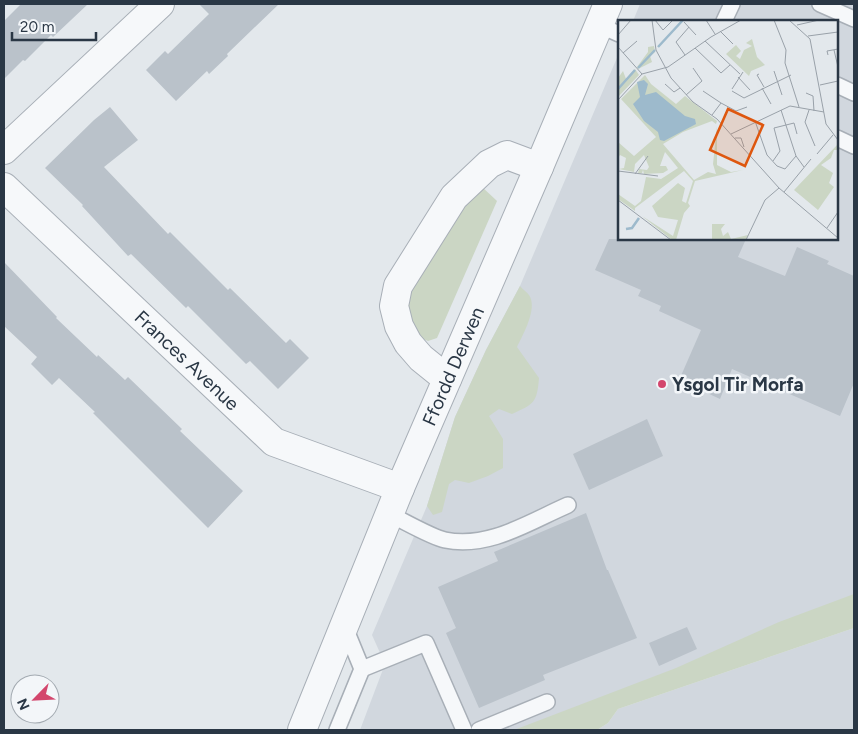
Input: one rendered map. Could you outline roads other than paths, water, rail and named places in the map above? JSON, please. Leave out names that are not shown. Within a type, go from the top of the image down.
[{"type":"street","points":[[4,150],[160,4]]},
{"type":"street","name":"Ffordd Derwen","points":[[302,730],[389,514],[447,379],[539,167],[609,21]]},
{"type":"street","points":[[447,379],[421,358],[408,343],[399,326],[394,306],[398,286],[454,197],[489,164],[507,155],[539,167]]},
{"type":"street","name":"Frances Avenue","points":[[4,187],[274,442],[400,488]]},
{"type":"lane","points":[[724,20],[732,4]]},
{"type":"lane","points":[[820,4],[854,19]]},
{"type":"lane","points":[[838,85],[854,93]]},
{"type":"lane","points":[[838,138],[854,146]]},
{"type":"lane","points":[[389,514],[444,539],[470,542],[496,538],[568,504]]},
{"type":"lane","points":[[337,730],[362,669],[344,625]]},
{"type":"lane","points":[[362,669],[426,643],[464,730]]},
{"type":"lane","points":[[479,730],[547,702]]},
{"type":"place","name":"Ysgol Tir Morfa","points":[[662,384]]}]
